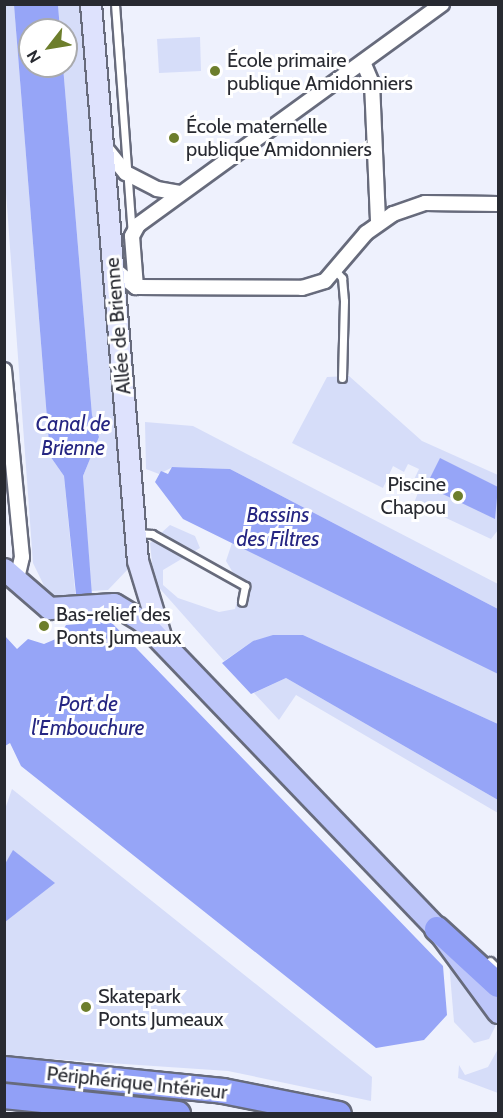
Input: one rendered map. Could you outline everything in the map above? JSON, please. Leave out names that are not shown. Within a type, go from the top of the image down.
[{"type":"highway","points":[[437,929],[498,985]]},
{"type":"highway","name":"Périphérique Intérieur","points":[[4,1069],[223,1091],[339,1113]]},
{"type":"highway","points":[[4,1096],[178,1113]]},
{"type":"main road","name":"Allée de Brienne","points":[[91,4],[141,578],[163,644]]},
{"type":"main road","points":[[10,576],[32,597],[63,611],[114,604],[141,620],[437,929],[498,1012]]},
{"type":"street","points":[[132,236],[180,193],[442,4]]},
{"type":"street","points":[[363,62],[372,83],[378,221]]},
{"type":"street","points":[[102,144],[126,173],[157,189],[180,193]]},
{"type":"street","points":[[113,268],[136,287],[316,285],[335,270],[378,221],[425,203],[498,204]]},
{"type":"street","name":"Allée de Brienne","points":[[132,236],[136,287]]},
{"type":"street","points":[[116,309],[136,287]]},
{"type":"street","points":[[4,370],[22,557],[10,576]]},
{"type":"lane","name":"Allée de Brienne","points":[[115,4],[132,236]]},
{"type":"lane","points":[[335,270],[342,278],[344,301],[342,378]]},
{"type":"lane","points":[[136,533],[152,534],[245,586],[242,602]]},
{"type":"lane","points":[[490,961],[498,969]]},
{"type":"shaded area","points":[[4,5],[14,5],[18,78],[20,78],[50,456],[64,476],[76,601],[49,596],[33,563],[5,179]]},
{"type":"shaded area","points":[[58,5],[81,5],[129,568],[108,590],[91,591],[83,476],[99,437],[92,415],[64,78],[78,78],[78,18],[59,18]]},
{"type":"shaded area","points":[[200,37],[201,71],[159,73],[157,39]]},
{"type":"shaded area","points":[[349,376],[422,441],[498,475],[498,530],[491,539],[414,503],[419,490],[411,486],[419,469],[408,464],[404,472],[393,466],[383,488],[292,443],[327,377]]},
{"type":"shaded area","points":[[145,422],[193,426],[498,584],[498,609],[230,469],[173,467],[159,474],[146,469]]},
{"type":"shaded area","points":[[170,525],[195,536],[200,548],[163,570],[163,585],[178,598],[219,612],[235,609],[241,586],[226,561],[233,540],[498,674],[498,724],[303,635],[253,641],[224,661],[154,582],[150,543]]},
{"type":"shaded area","points":[[286,678],[498,800],[498,813],[296,695],[279,720],[254,693]]},
{"type":"shaded area","points":[[12,789],[372,1077],[371,1101],[228,1071],[5,1056],[4,812]]},
{"type":"shaded area","points":[[449,962],[496,1025],[489,1039],[474,1043],[454,1022]]},
{"type":"shaded area","points":[[498,1049],[498,1093],[458,1078],[459,1065],[465,1075],[488,1067]]},
{"type":"water","name":"Port de l'Embouchure","points":[[14,5],[58,5],[59,18],[18,18],[18,55]]},
{"type":"water","name":"Port de l'Embouchure","points":[[20,78],[64,78],[92,415],[99,437],[83,476],[94,622],[111,622],[443,966],[447,1015],[424,1040],[376,1048],[21,766],[10,743],[5,746],[5,636],[17,649],[28,639],[44,644],[58,638],[66,625],[79,624],[64,476],[50,456]]},
{"type":"water","points":[[440,458],[498,487],[495,519],[426,486]]},
{"type":"water","name":"Bassins des Filtres","points":[[172,467],[230,469],[498,609],[498,674],[183,519],[155,482],[161,471],[168,474]]},
{"type":"water","points":[[273,635],[303,635],[498,724],[498,800],[286,678],[251,694],[222,663],[253,641]]},
{"type":"water","points":[[13,850],[55,883],[5,922],[5,864]]},
{"type":"place","name":"École primaire publique Amidonniers","points":[[215,71]]},
{"type":"place","name":"École maternelle publique Amidonniers","points":[[174,138]]},
{"type":"place","name":"Piscine Chapou","points":[[458,496]]},
{"type":"place","name":"Bas-relief des Ponts Jumeaux","points":[[44,626]]},
{"type":"place","name":"Skatepark Ponts Jumeaux","points":[[86,1007]]},
{"type":"water label","name":"Canal de Brienne","points":[[73,436]]}]
